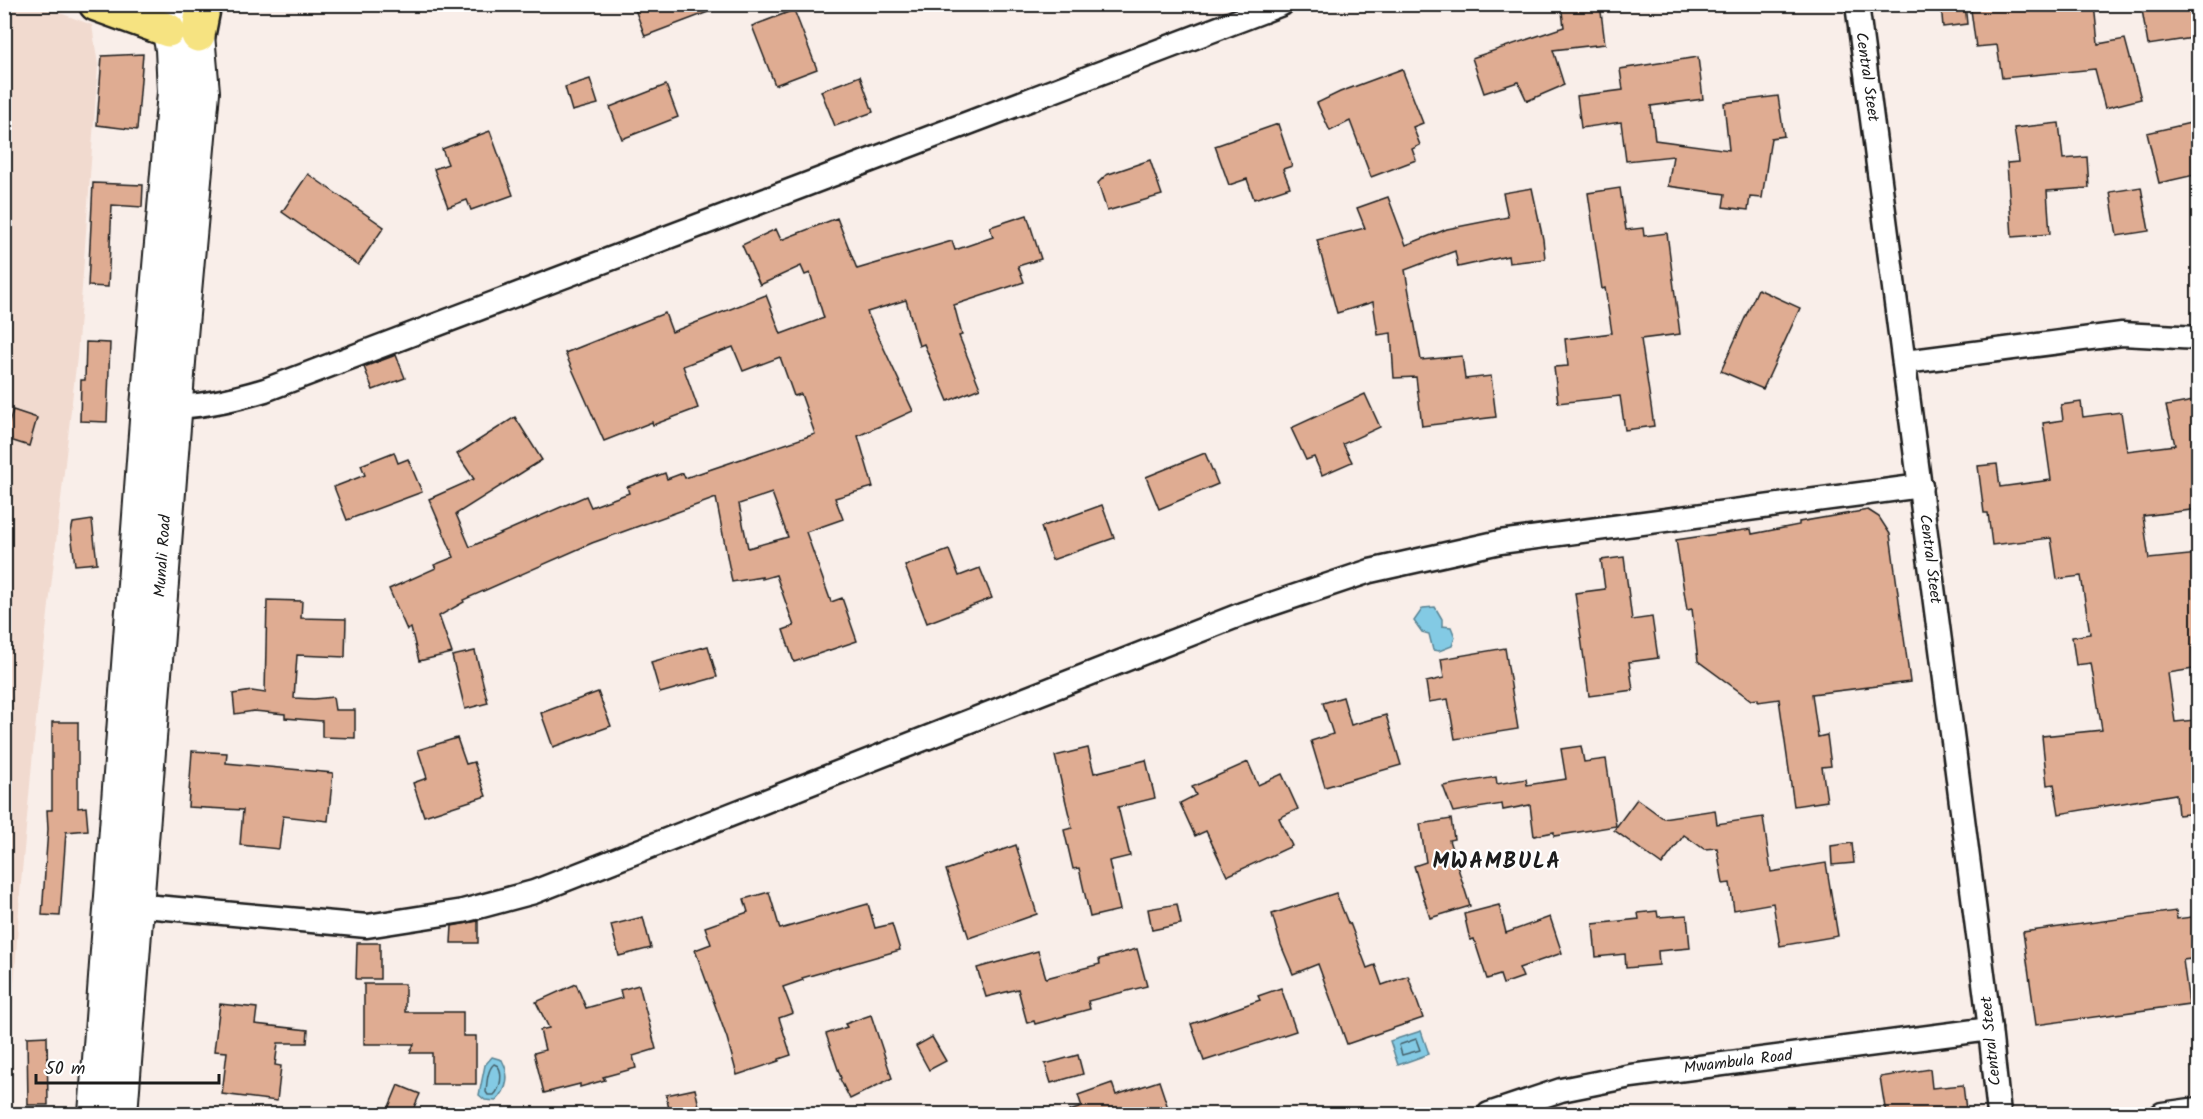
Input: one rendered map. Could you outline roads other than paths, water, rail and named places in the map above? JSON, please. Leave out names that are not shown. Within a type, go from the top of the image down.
[{"type":"main road","points":[[96,4],[184,21]]},
{"type":"main road","name":"Munali Road","points":[[121,1114],[124,904],[161,407],[174,92],[172,49],[184,21]]},
{"type":"main road","name":"Munali Road","points":[[95,1114],[124,904]]},
{"type":"street","points":[[161,407],[234,400],[265,390],[1282,4]]},
{"type":"street","name":"Central Steet","points":[[1857,4],[1921,486],[1999,1114]]},
{"type":"street","points":[[1905,362],[2122,334],[2199,338]]},
{"type":"street","points":[[124,904],[366,926],[463,911],[534,892],[1242,614],[1370,571],[1500,542],[1921,486]]},
{"type":"street","name":"Mwambula Road","points":[[1489,1114],[1561,1090],[1631,1076],[1990,1029]]},
{"type":"street","points":[[2162,1114],[2199,1108]]},
{"type":"water","points":[[1435,607],[1442,619],[1442,626],[1451,627],[1455,637],[1452,646],[1439,651],[1433,650],[1429,634],[1422,632],[1414,621],[1423,608]]},
{"type":"water","points":[[1421,1031],[1429,1054],[1398,1065],[1390,1041]]},
{"type":"water","points":[[492,1057],[502,1060],[507,1076],[503,1092],[496,1101],[485,1100],[479,1095],[485,1065]]},
{"type":"district","name":"MWAMBULA","points":[[1497,862]]}]
